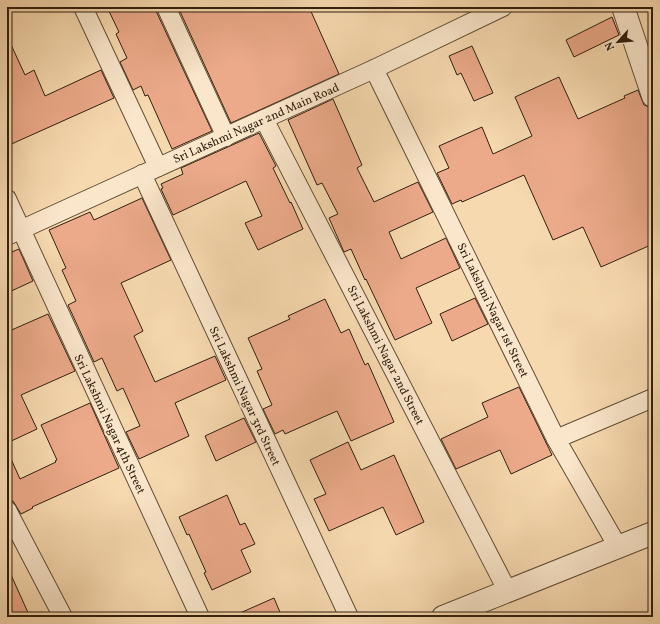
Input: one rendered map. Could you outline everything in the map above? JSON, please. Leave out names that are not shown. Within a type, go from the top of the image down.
[{"type":"street","points":[[83,7],[158,167]]},
{"type":"street","points":[[166,7],[226,137]]},
{"type":"street","name":"Sri Lakshmi Nagar 2nd Main Road","points":[[14,233],[374,69],[503,7]]},
{"type":"street","points":[[623,7],[653,96]]},
{"type":"street","name":"Sri Lakshmi Nagar 1st Street","points":[[374,69],[556,439],[618,547]]},
{"type":"street","name":"Sri Lakshmi Nagar 2nd Street","points":[[264,119],[508,592]]},
{"type":"street","name":"Sri Lakshmi Nagar 3rd Street","points":[[142,174],[349,617]]},
{"type":"street","name":"Sri Lakshmi Nagar 4th Street","points":[[7,199],[14,233],[200,617]]},
{"type":"street","points":[[556,439],[653,398]]},
{"type":"street","points":[[7,510],[64,617]]},
{"type":"street","points":[[443,617],[653,533]]},
{"type":"building","points":[[107,7],[156,7],[156,11],[212,131],[172,149],[148,95],[145,96],[141,86],[133,90],[120,62],[127,58],[116,34],[119,32]]},
{"type":"building","points":[[178,7],[309,7],[339,74],[231,123]]},
{"type":"building","points":[[612,17],[619,35],[574,57],[566,40]]},
{"type":"building","points":[[7,36],[25,75],[34,70],[45,96],[101,70],[114,98],[7,146]]},
{"type":"building","points":[[472,46],[493,93],[474,101],[461,73],[457,75],[449,56]]},
{"type":"building","points":[[559,77],[578,119],[625,98],[624,96],[638,90],[644,105],[652,108],[653,111],[653,244],[601,267],[583,227],[553,240],[524,175],[462,202],[461,200],[452,204],[437,173],[449,168],[439,146],[482,127],[493,154],[532,136],[515,97]]},
{"type":"building","points":[[333,99],[362,165],[357,168],[374,202],[418,182],[433,212],[389,232],[401,259],[446,238],[460,268],[416,288],[432,323],[395,340],[351,249],[344,252],[329,218],[338,214],[322,183],[317,185],[288,120]]},
{"type":"building","points":[[259,133],[276,166],[273,168],[303,229],[258,250],[245,223],[262,216],[246,181],[173,215],[161,189],[163,188],[161,184],[183,174],[181,168]]},
{"type":"building","points":[[142,198],[171,260],[121,283],[143,331],[134,336],[155,382],[215,356],[226,380],[175,403],[189,436],[139,459],[126,432],[140,426],[123,388],[117,391],[102,358],[94,362],[68,305],[76,301],[62,270],[66,268],[49,230],[90,212],[94,220]]},
{"type":"building","points":[[19,249],[33,281],[7,293],[7,254]]},
{"type":"building","points":[[475,298],[488,324],[452,341],[440,314]]},
{"type":"building","points":[[325,299],[341,333],[349,329],[365,365],[368,363],[394,422],[351,441],[337,411],[285,434],[283,430],[275,434],[263,409],[272,405],[257,371],[262,369],[248,338],[290,319],[288,316]]},
{"type":"building","points":[[48,314],[75,371],[21,395],[37,429],[7,443],[7,332]]},
{"type":"building","points":[[519,387],[552,455],[511,474],[500,450],[456,469],[441,439],[488,417],[482,403]]},
{"type":"building","points":[[90,403],[119,468],[32,507],[33,508],[21,514],[13,501],[7,500],[7,450],[20,479],[56,462],[55,461],[57,460],[41,425]]},
{"type":"building","points":[[244,418],[256,442],[216,461],[205,436]]},
{"type":"building","points":[[348,442],[361,470],[394,455],[424,522],[396,535],[383,507],[329,531],[314,499],[326,494],[310,460]]},
{"type":"building","points":[[227,495],[240,525],[245,523],[255,544],[241,550],[251,572],[212,590],[204,573],[206,572],[189,534],[187,535],[179,517]]},
{"type":"building","points":[[7,566],[30,617],[7,617]]},
{"type":"building","points":[[274,598],[282,617],[231,617]]}]
